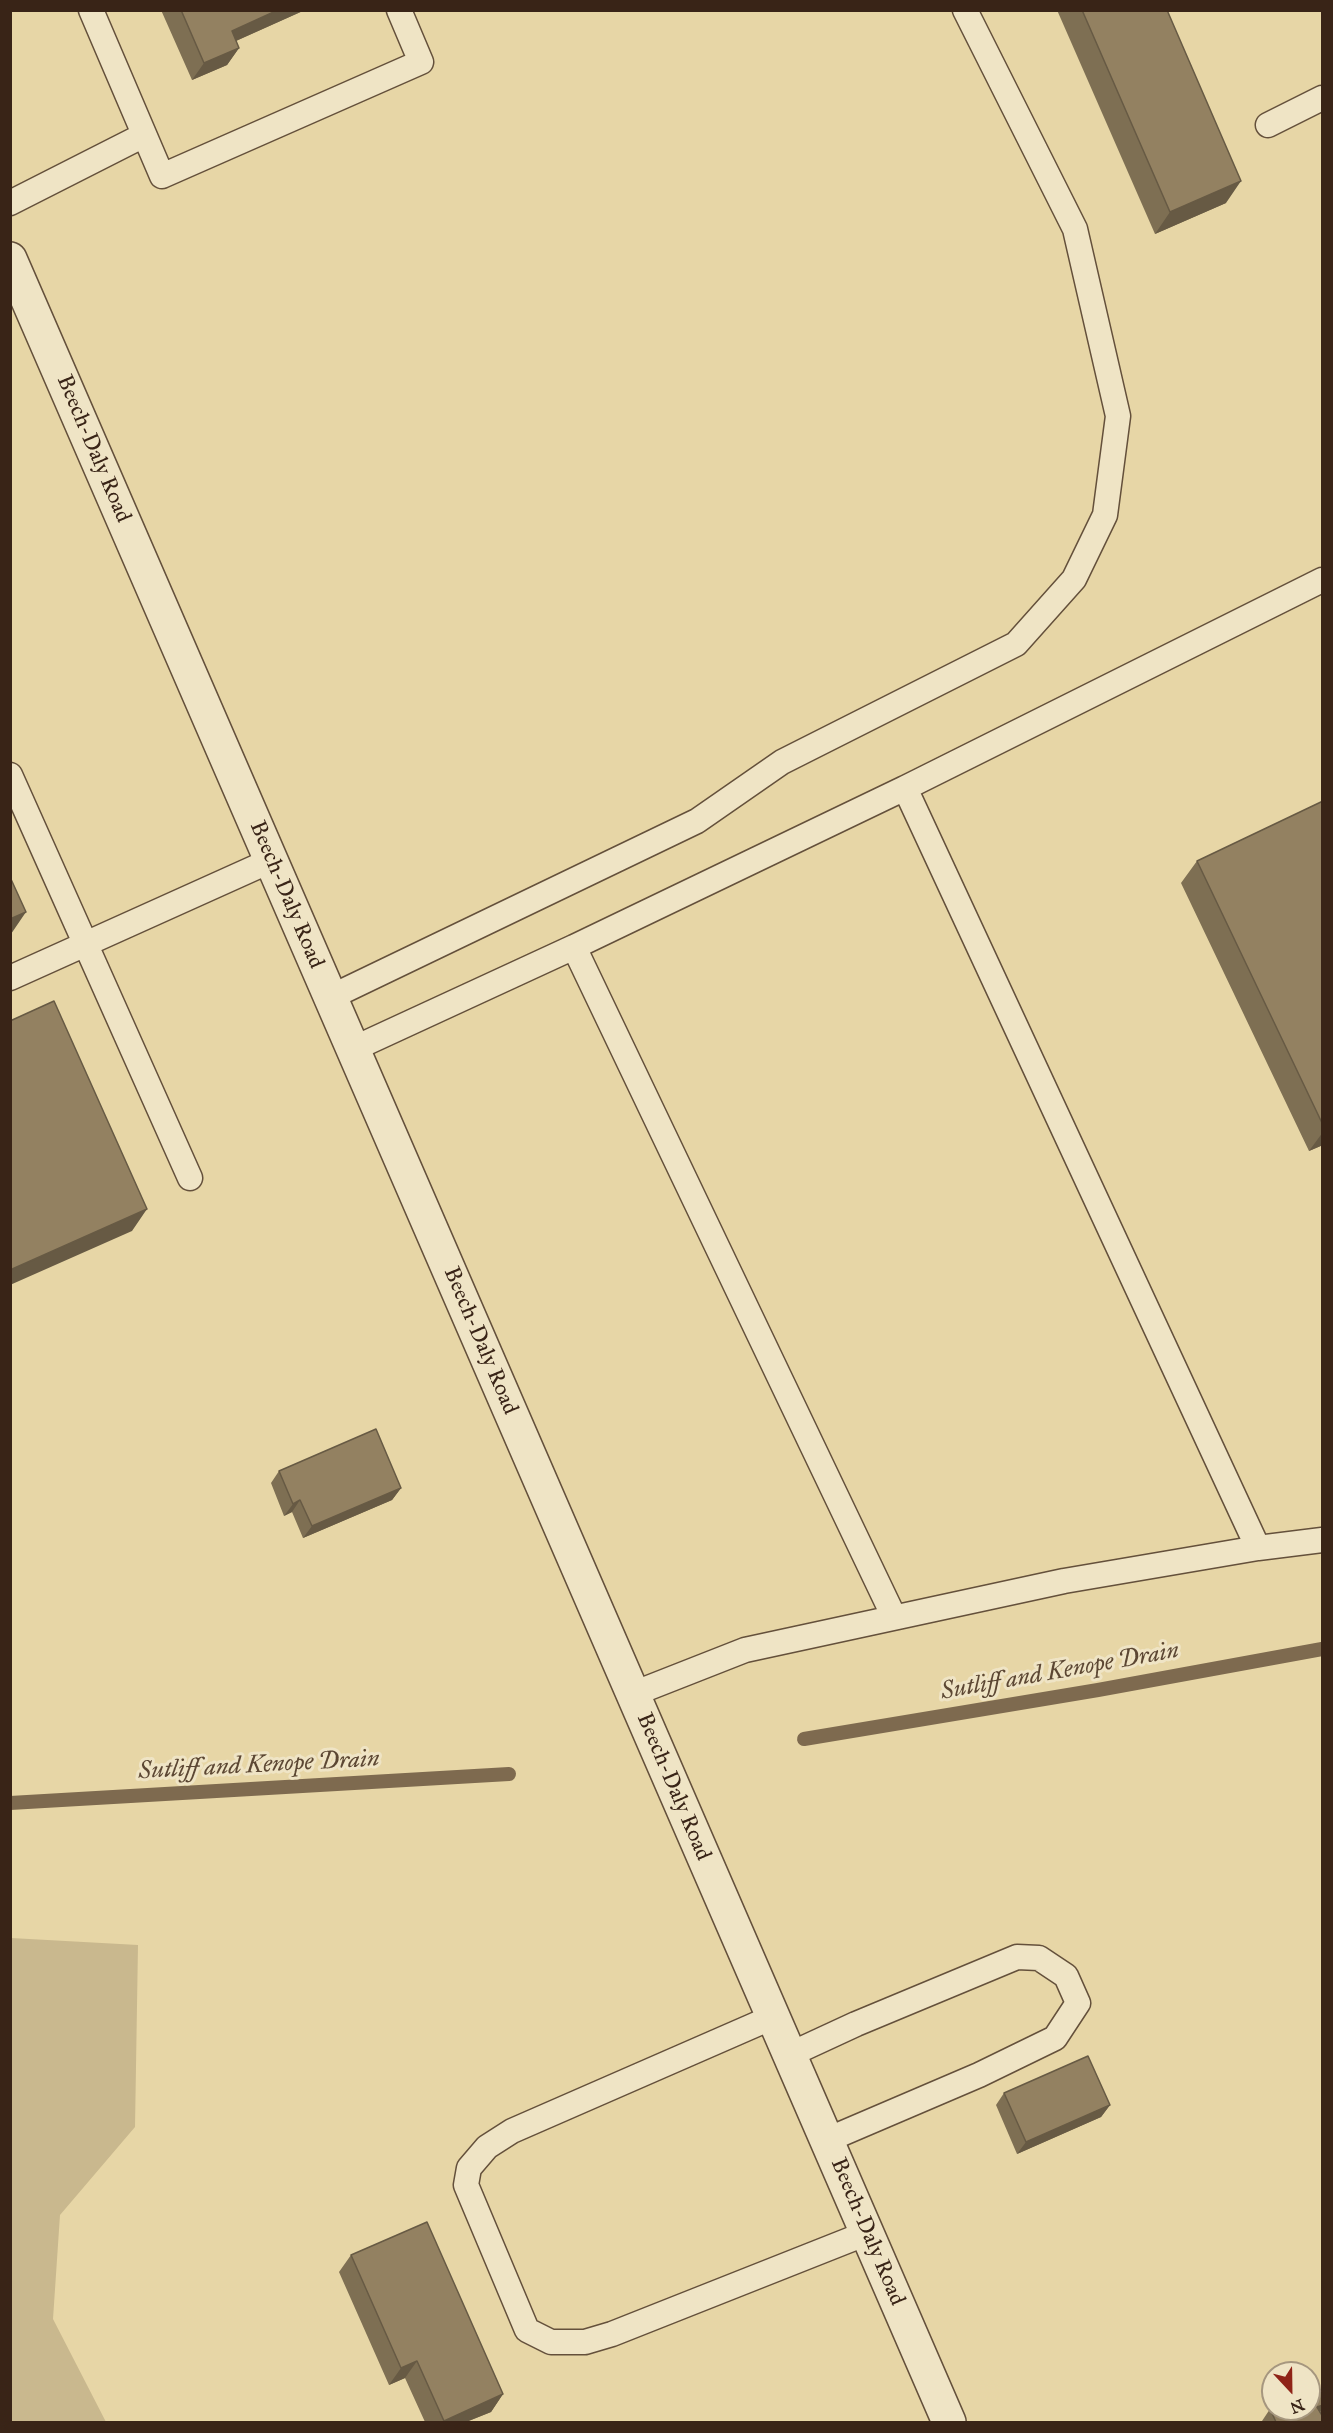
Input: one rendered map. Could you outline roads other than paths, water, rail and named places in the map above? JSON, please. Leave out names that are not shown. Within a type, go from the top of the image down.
[{"type":"street","name":"Beech-Daly Road","points":[[10,259],[949,2422]]},
{"type":"lane","points":[[91,10],[162,176],[421,62],[399,10]]},
{"type":"lane","points":[[331,997],[697,821],[783,762],[1016,644],[1074,579],[1105,515],[1118,416],[1075,229],[965,10]]},
{"type":"lane","points":[[1268,125],[1323,98]]},
{"type":"lane","points":[[10,202],[144,135]]},
{"type":"lane","points":[[353,1049],[574,947],[905,788],[1323,580]]},
{"type":"lane","points":[[10,775],[190,1178]]},
{"type":"lane","points":[[905,788],[1258,1548]]},
{"type":"lane","points":[[10,978],[272,860]]},
{"type":"lane","points":[[574,947],[894,1617]]},
{"type":"lane","points":[[633,1694],[745,1650],[1064,1581],[1258,1548],[1323,1540]]},
{"type":"lane","points":[[789,2055],[856,2024],[1017,1957],[1039,1958],[1066,1976],[1078,2003],[1055,2038],[979,2075],[827,2140]]},
{"type":"lane","points":[[773,2017],[512,2131],[487,2147],[470,2168],[466,2185],[508,2287],[527,2330],[551,2342],[585,2342],[612,2334],[867,2233]]},
{"type":"waterway","name":"Sutliff and Kenope Drain","points":[[804,1739],[1098,1690],[1322,1649]]},
{"type":"waterway","name":"Sutliff and Kenope Drain","points":[[10,1803],[509,1774]]}]
